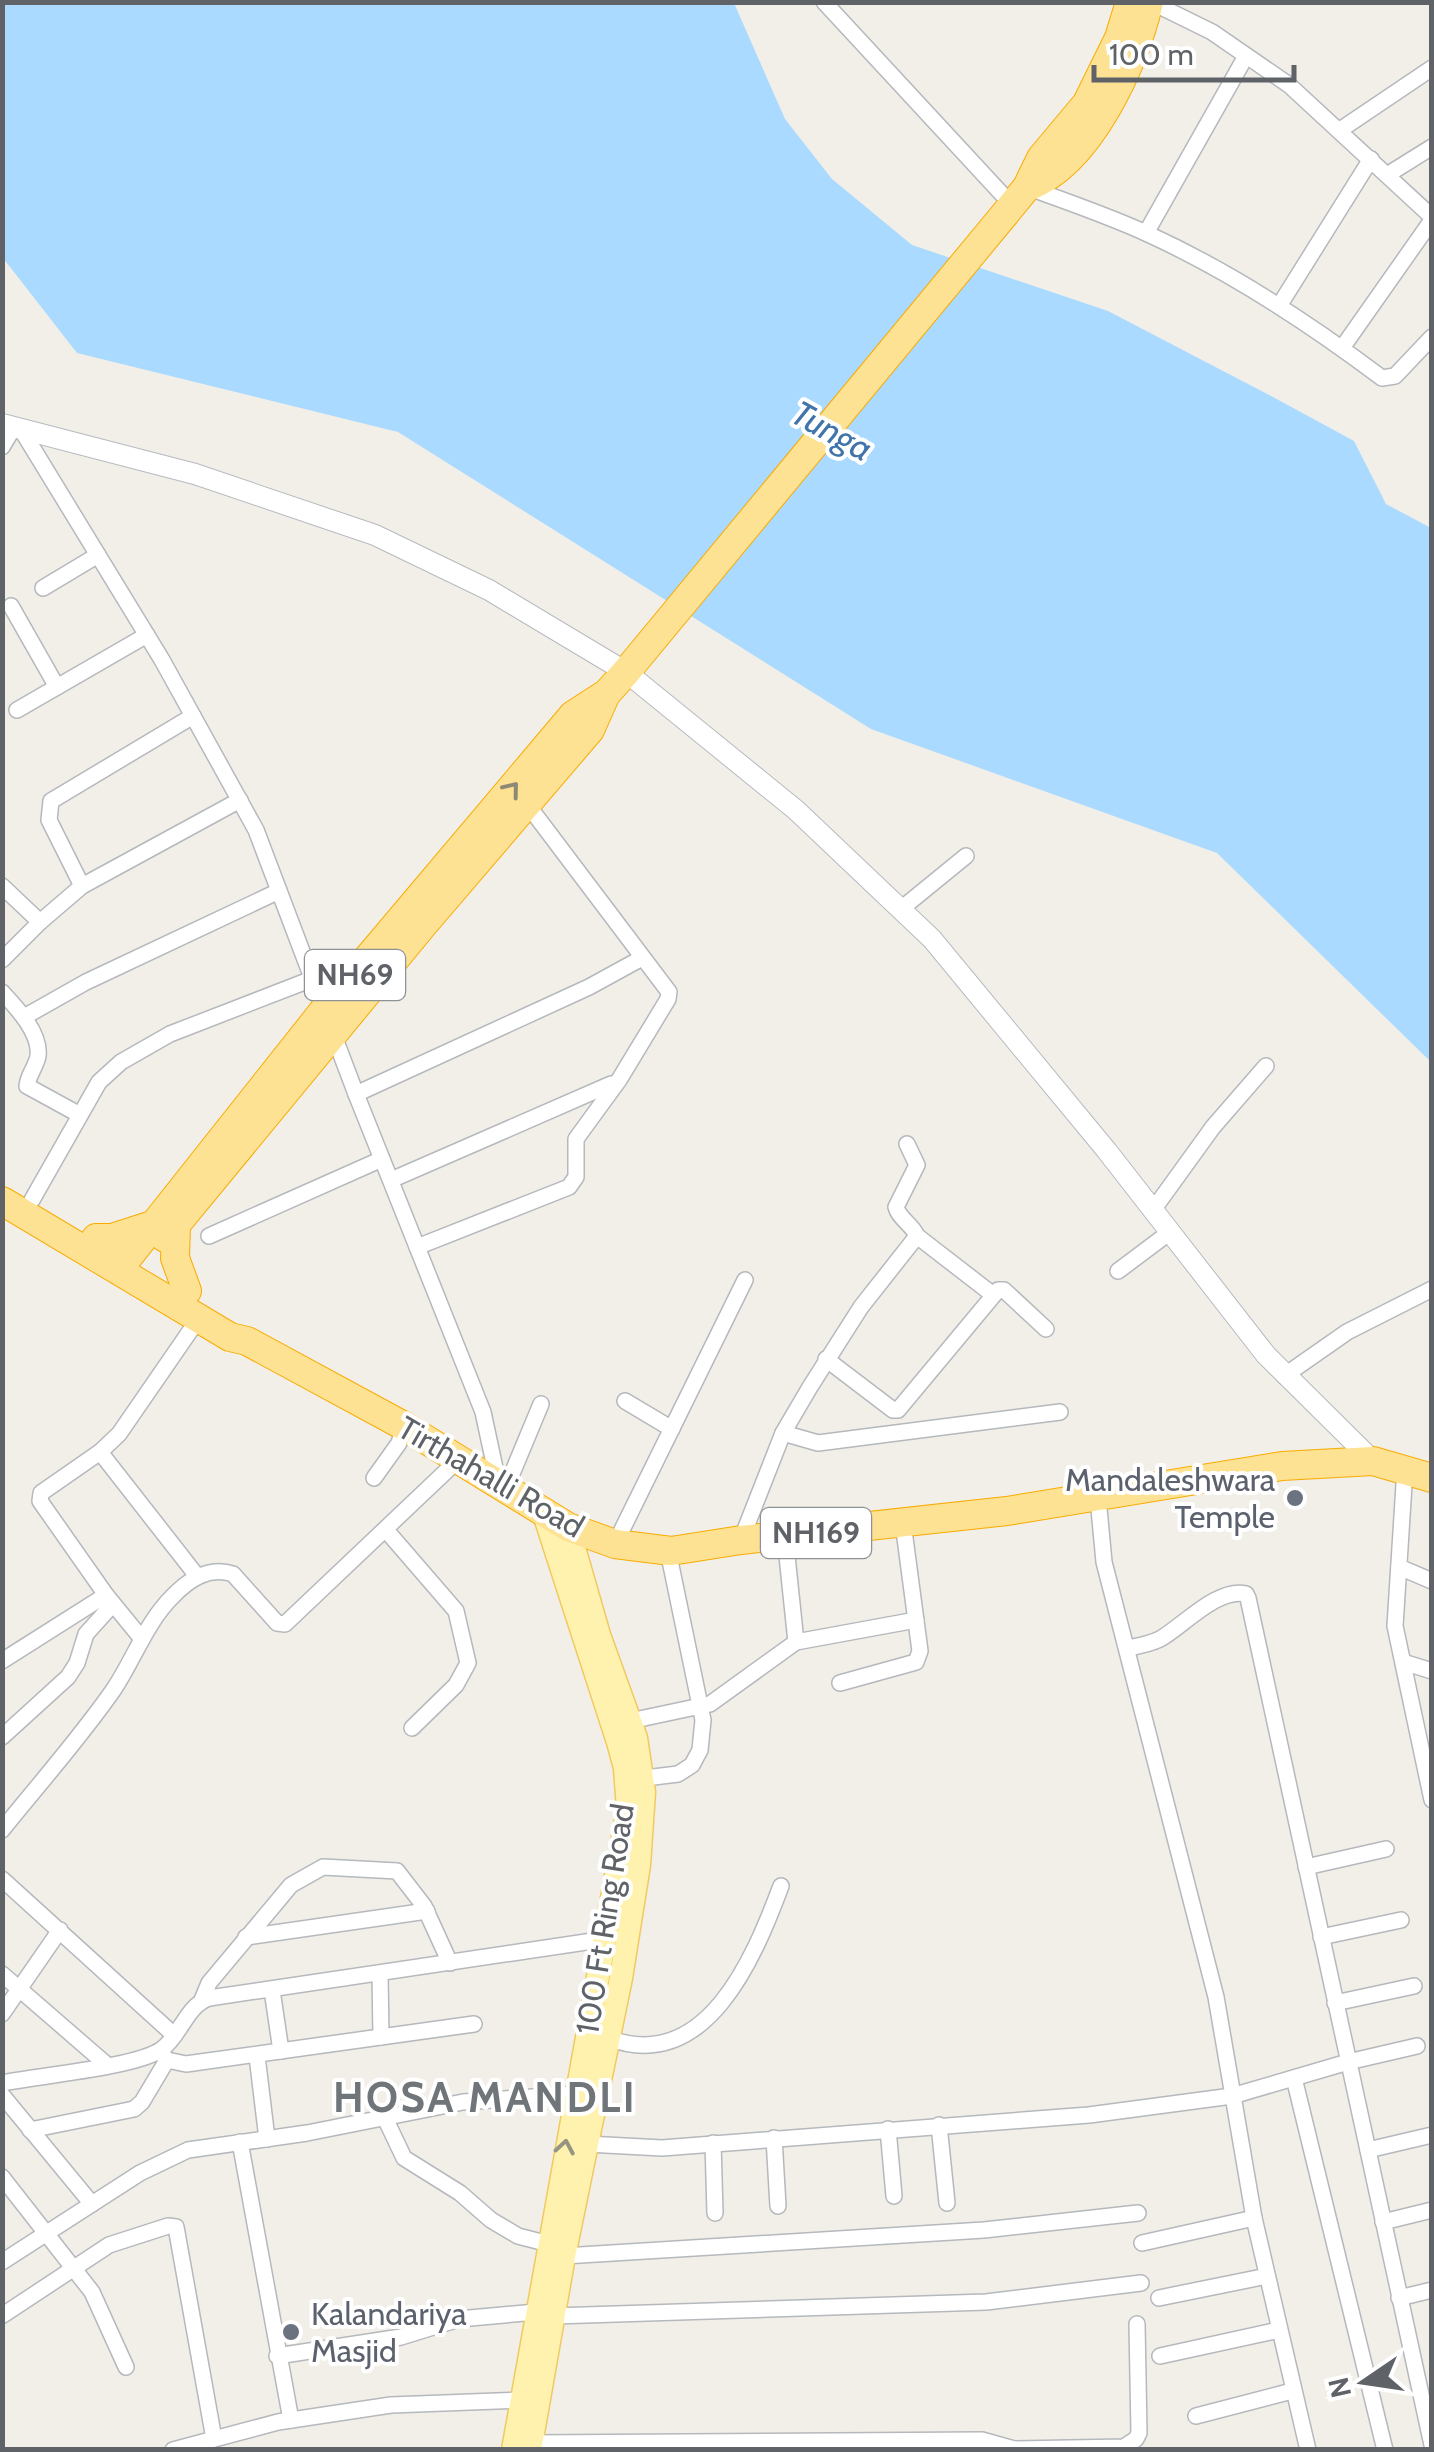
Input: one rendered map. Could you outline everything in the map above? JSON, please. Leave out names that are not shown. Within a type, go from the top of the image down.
[{"type":"highway","name":"NH69","points":[[330,1020],[528,804],[590,730],[623,674],[1016,200],[1033,169],[1087,102],[1105,71],[1130,2]]},
{"type":"highway","name":"NH69","points":[[1016,200],[1055,174],[1117,94],[1140,41],[1150,2]]},
{"type":"highway","name":"NH69","points":[[131,1267],[574,715],[623,674]]},
{"type":"highway","points":[[2,1182],[96,1238],[131,1267]]},
{"type":"highway","points":[[2,1201],[131,1267]]},
{"type":"highway","points":[[96,1238],[164,1225],[187,1292]]},
{"type":"highway","name":"NH169","points":[[131,1267],[187,1292],[236,1326],[247,1341]]},
{"type":"highway","name":"Tirthahalli Road","points":[[131,1267],[230,1338],[247,1341],[404,1426],[556,1520],[615,1544],[668,1550],[785,1537],[1098,1498],[1282,1466],[1373,1460],[1418,1474]]},
{"type":"main road","name":"100 Ft Ring Road","points":[[556,1520],[630,1722],[645,1778],[639,1865],[608,2038],[586,2144],[557,2250]]},
{"type":"main road","name":"100 Ft Ring Road","points":[[525,2447],[557,2250],[574,2094],[626,1833],[624,1768],[556,1520]]},
{"type":"main road","name":"100 Ft Ring Road","points":[[525,2447],[521,2400],[546,2314]]},
{"type":"street","points":[[824,2],[1016,200],[1146,234],[1279,306],[1382,378],[1395,376],[1432,336]]},
{"type":"street","points":[[1150,2],[1212,32],[1289,85],[1432,219],[1342,348]]},
{"type":"street","points":[[1146,234],[1246,56]]},
{"type":"street","points":[[1340,130],[1432,68]]},
{"type":"street","points":[[1388,175],[1432,147]]},
{"type":"street","points":[[1279,306],[1370,159]]},
{"type":"street","points":[[12,426],[195,474],[375,535],[489,590],[623,674],[796,810],[932,938],[1284,1376],[1373,1460]]},
{"type":"street","points":[[2,447],[12,426]]},
{"type":"street","points":[[12,426],[148,635],[256,830],[356,1094],[484,1412],[502,1485]]},
{"type":"street","points":[[42,588],[98,555]]},
{"type":"street","points":[[11,606],[57,687]]},
{"type":"street","points":[[18,710],[148,635]]},
{"type":"street","points":[[82,886],[49,820],[51,801],[194,716]]},
{"type":"street","points":[[2,960],[82,886],[240,800]]},
{"type":"street","points":[[417,1246],[569,1187],[576,1176],[576,1139],[668,1000],[669,992],[528,804]]},
{"type":"street","points":[[901,909],[966,856]]},
{"type":"street","points":[[2,886],[40,922]]},
{"type":"street","points":[[24,1017],[86,982],[279,891]]},
{"type":"street","points":[[356,1094],[589,987],[642,958]]},
{"type":"street","points":[[32,1200],[99,1082],[121,1062],[170,1034],[312,980]]},
{"type":"street","points":[[2,992],[24,1017],[38,1053],[27,1086],[80,1115]]},
{"type":"street","points":[[1153,1210],[1213,1128],[1266,1066]]},
{"type":"street","points":[[391,1180],[615,1083]]},
{"type":"street","points":[[906,1144],[918,1165],[896,1207],[917,1236],[992,1294]]},
{"type":"street","points":[[208,1236],[382,1159]]},
{"type":"street","points":[[1118,1271],[1170,1232]]},
{"type":"street","points":[[742,1540],[784,1433],[826,1360],[860,1307],[917,1236]]},
{"type":"street","points":[[615,1544],[745,1280]]},
{"type":"street","points":[[826,1360],[892,1410],[898,1410],[992,1294],[1004,1290],[1046,1330]]},
{"type":"street","points":[[1284,1376],[1347,1332],[1432,1290]]},
{"type":"street","points":[[142,1640],[40,1501],[46,1488],[100,1452],[132,1418],[199,1318]]},
{"type":"street","points":[[624,1401],[672,1428]]},
{"type":"street","points":[[502,1485],[541,1404]]},
{"type":"street","points":[[784,1433],[818,1443],[1060,1412]]},
{"type":"street","points":[[374,1478],[400,1443],[404,1426]]},
{"type":"street","points":[[100,1452],[197,1576]]},
{"type":"street","points":[[2,1830],[114,1688],[172,1596],[197,1576],[214,1571],[234,1574],[278,1623],[285,1624],[459,1459]]},
{"type":"street","points":[[1418,1474],[1394,1613],[1432,1800]]},
{"type":"street","points":[[1098,1498],[1104,1562],[1216,1997],[1254,2218],[1308,2450]]},
{"type":"street","points":[[840,1683],[916,1662],[920,1651],[904,1523]]},
{"type":"street","points":[[386,1530],[456,1611],[468,1663],[456,1685],[412,1728]]},
{"type":"street","points":[[785,1537],[796,1642]]},
{"type":"street","points":[[645,1778],[678,1774],[692,1764],[700,1750],[703,1720],[668,1550]]},
{"type":"street","points":[[1399,1568],[1432,1580]]},
{"type":"street","points":[[1128,1648],[1160,1638],[1191,1615],[1234,1592],[1246,1594],[1399,2298],[1423,2368],[1432,2446]]},
{"type":"street","points":[[2,1661],[109,1599]]},
{"type":"street","points":[[2,1737],[68,1678],[86,1634],[109,1599]]},
{"type":"street","points":[[630,1722],[700,1708],[796,1642],[916,1620]]},
{"type":"street","points":[[1402,1662],[1432,1671]]},
{"type":"street","points":[[1306,1867],[1386,1849]]},
{"type":"street","points":[[30,2130],[134,2109],[142,2102],[174,2035],[202,2000],[209,1983],[291,1885],[322,1867],[397,1872],[426,1911],[450,1963]]},
{"type":"street","points":[[2,1879],[174,2035]]},
{"type":"street","points":[[608,2038],[638,2047],[674,2040],[714,2013],[749,1964],[780,1886]]},
{"type":"street","points":[[246,1937],[426,1911]]},
{"type":"street","points":[[1321,1937],[1400,1920]]},
{"type":"street","points":[[2,2014],[60,1930]]},
{"type":"street","points":[[202,2000],[606,1939]]},
{"type":"street","points":[[2,1974],[108,2065]]},
{"type":"street","points":[[380,1974],[382,2037]]},
{"type":"street","points":[[1335,2003],[1414,1986]]},
{"type":"street","points":[[272,1990],[281,2051]]},
{"type":"street","points":[[2,2083],[164,2055],[186,2064],[474,2024]]},
{"type":"street","points":[[586,2144],[662,2148],[1089,2115],[1232,2096],[1417,2046]]},
{"type":"street","points":[[257,2056],[267,2139]]},
{"type":"street","points":[[1294,2078],[1385,2450]]},
{"type":"street","points":[[3,2260],[140,2174],[188,2150],[463,2102],[574,2094]]},
{"type":"street","points":[[2,2096],[92,2204]]},
{"type":"street","points":[[386,2118],[404,2158],[460,2194],[491,2220],[518,2236],[557,2250],[984,2230],[1138,2214]]},
{"type":"street","points":[[939,2125],[948,2203]]},
{"type":"street","points":[[888,2129],[894,2196]]},
{"type":"street","points":[[1368,2150],[1432,2135]]},
{"type":"street","points":[[774,2138],[778,2206]]},
{"type":"street","points":[[240,2142],[291,2420]]},
{"type":"street","points":[[713,2144],[715,2214]]},
{"type":"street","points":[[2,2178],[75,2266],[92,2292],[126,2367]]},
{"type":"street","points":[[1383,2222],[1432,2210]]},
{"type":"street","points":[[1142,2244],[1254,2218]]},
{"type":"street","points":[[2,2315],[109,2245],[168,2226],[179,2231],[214,2439]]},
{"type":"street","points":[[1159,2298],[1267,2276]]},
{"type":"street","points":[[277,2356],[401,2337],[459,2319],[986,2302],[1141,2283]]},
{"type":"street","points":[[1399,2298],[1432,2290]]},
{"type":"street","points":[[525,2447],[982,2440],[1017,2449],[1124,2446],[1136,2439],[1138,2433],[1137,2324]]},
{"type":"street","points":[[1160,2356],[1279,2330]]},
{"type":"street","points":[[1196,2416],[1292,2391]]},
{"type":"street","points":[[173,2450],[291,2420],[391,2405],[521,2400]]},
{"type":"water","name":"Tunga","points":[[3,3],[734,3],[785,119],[832,179],[912,245],[1108,311],[1354,441],[1386,504],[1431,528],[1431,1062],[1217,853],[871,729],[398,432],[77,353],[3,258]]},
{"type":"place","name":"Mandaleshwara Temple","points":[[1295,1498]]},
{"type":"place","name":"Kalandariya Masjid","points":[[291,2332]]},
{"type":"district","name":"HOSA MANDLI","points":[[485,2097]]}]
